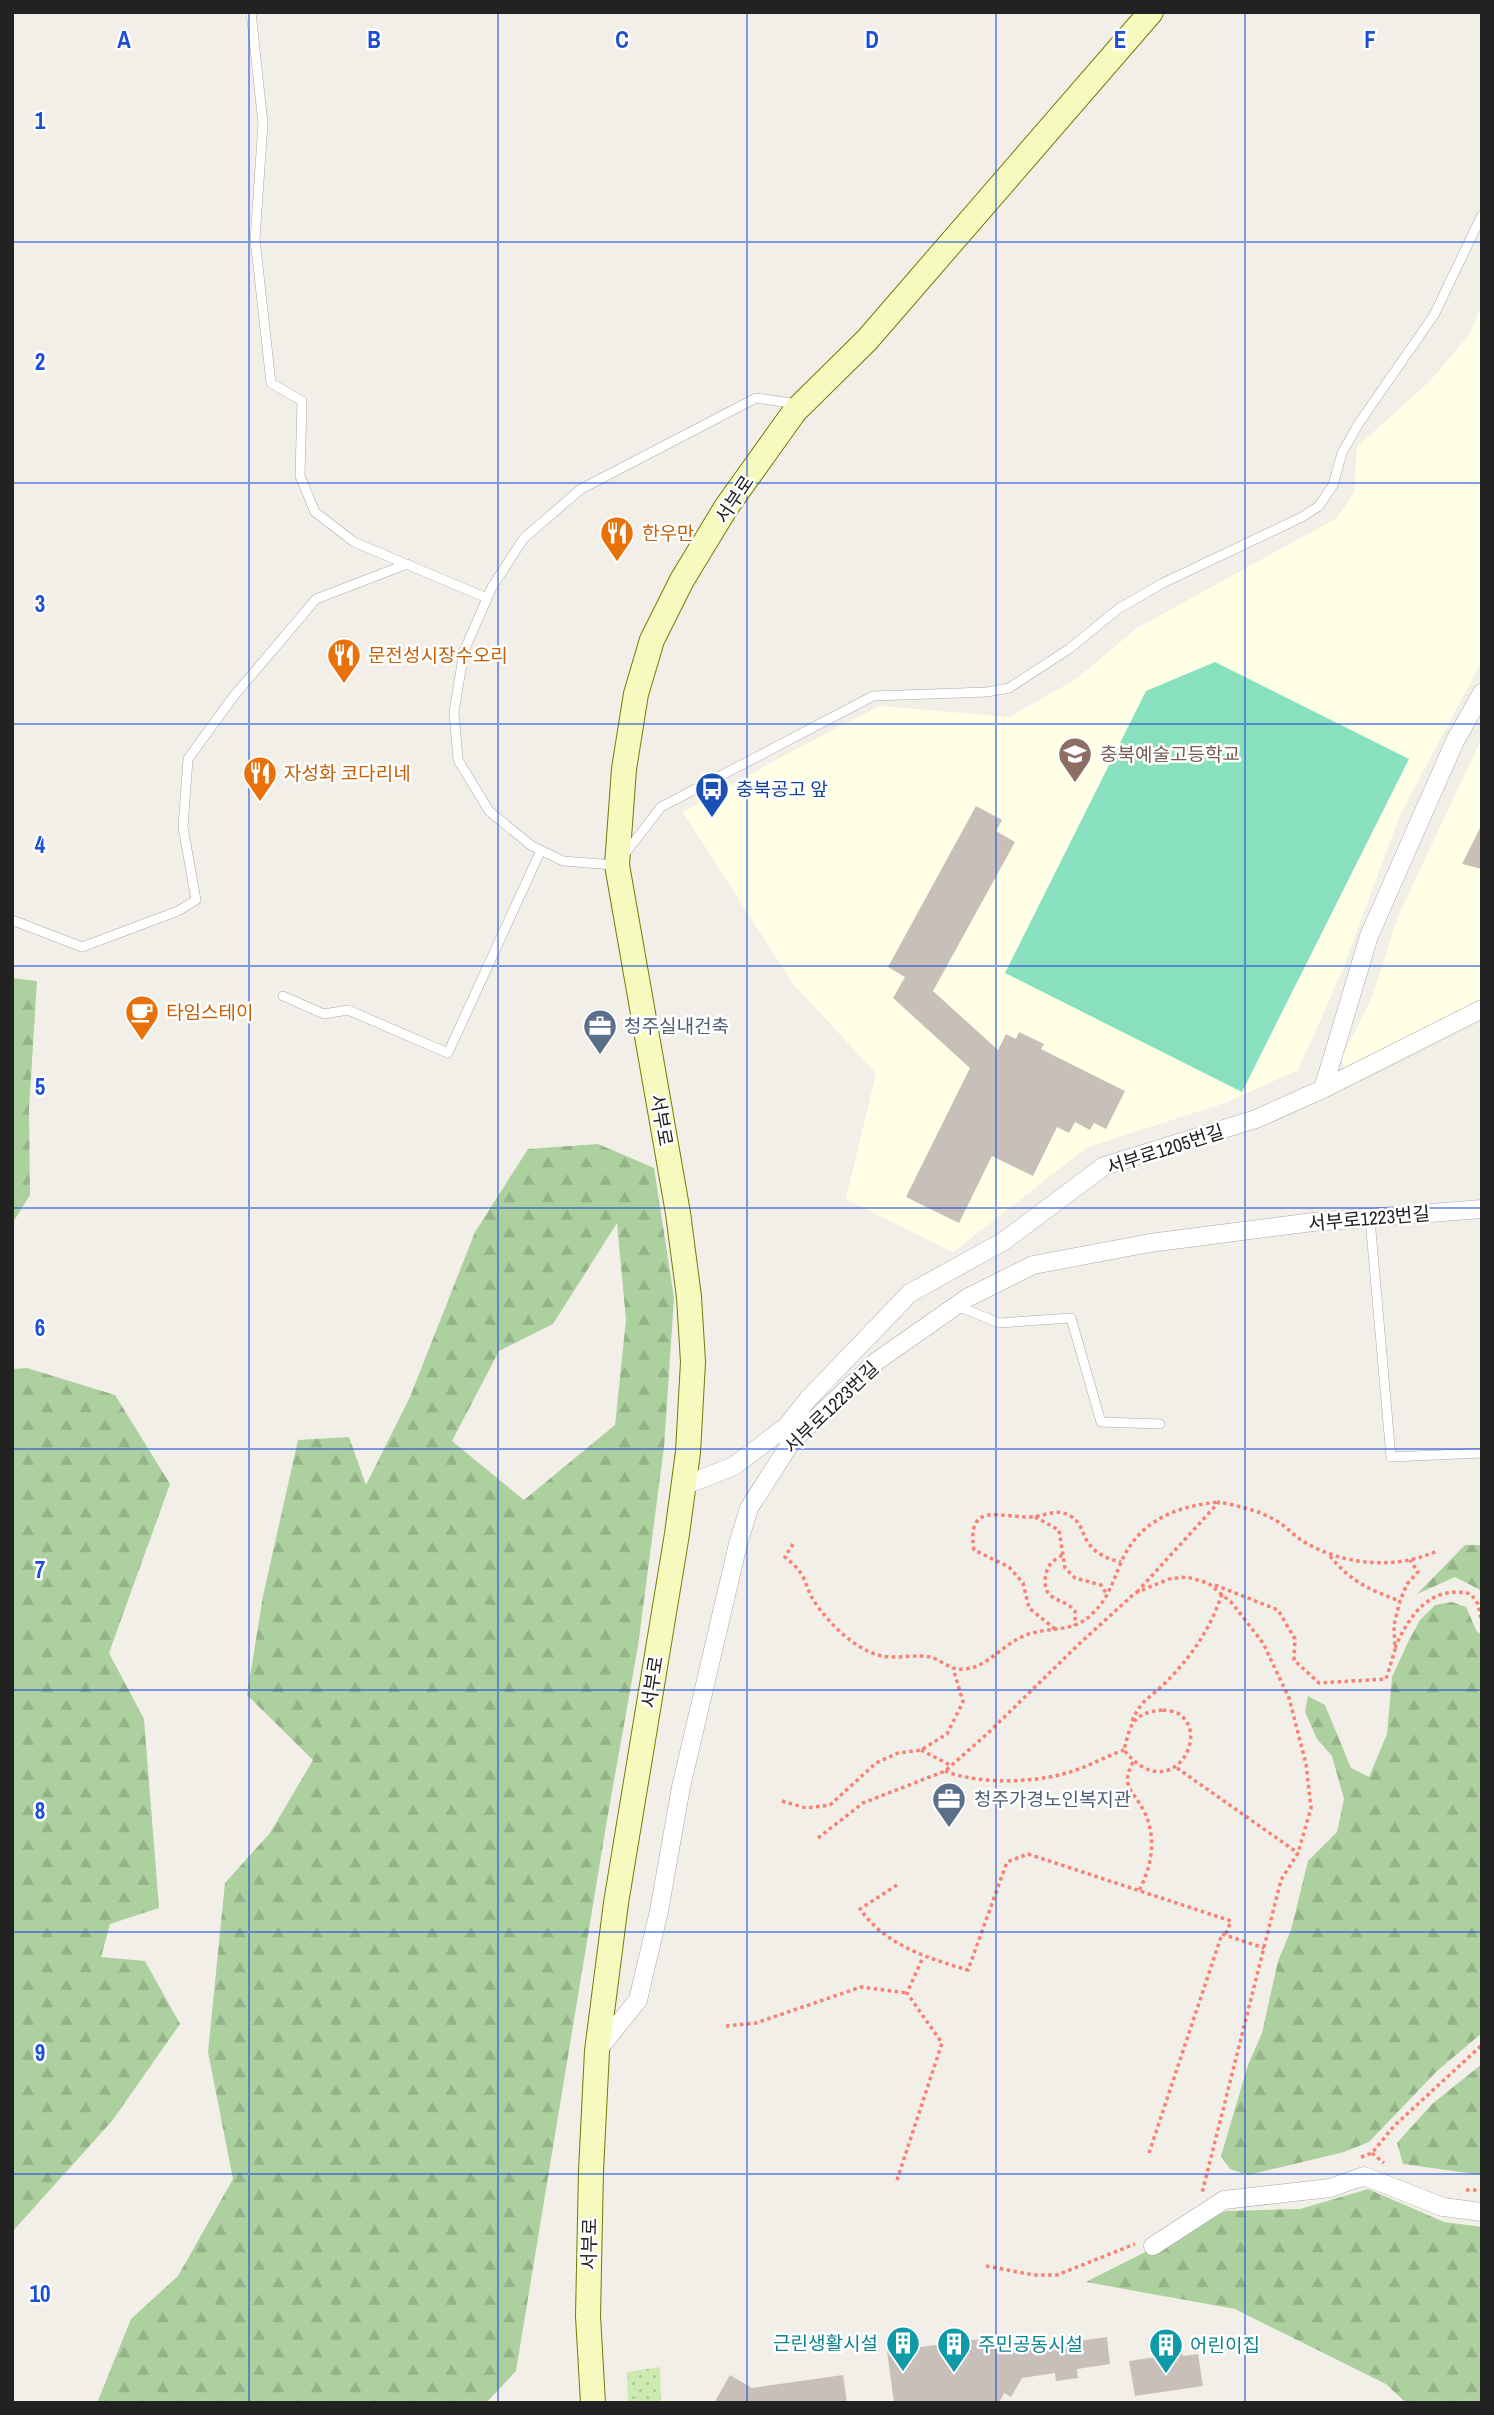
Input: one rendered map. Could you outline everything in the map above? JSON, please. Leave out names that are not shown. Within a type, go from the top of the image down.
[{"type":"main road","name":"서부로","points":[[593,2403],[588,2316],[597,2051],[616,1903],[688,1452],[693,1362],[689,1297],[678,1213],[617,865],[626,757],[636,694],[652,640],[682,580],[727,506],[802,405],[867,340],[1151,12]]},
{"type":"street","points":[[1323,1089],[1369,936],[1455,741],[1482,693]]},
{"type":"street","points":[[1323,1089],[1482,1009]]},
{"type":"street","name":"서부로1205번길","points":[[683,1486],[734,1466],[787,1426],[808,1399],[910,1293],[1004,1241],[1104,1166],[1256,1119],[1323,1089]]},
{"type":"street","name":"서부로1223번길","points":[[597,2051],[638,2000],[659,1911],[681,1787],[735,1556],[749,1508],[792,1441],[874,1364],[967,1298],[1033,1265],[1150,1243],[1313,1222],[1482,1209]]},
{"type":"street","points":[[859,1346],[874,1364]]},
{"type":"street","points":[[1153,2246],[1224,2200],[1330,2188],[1364,2176],[1443,2207],[1482,2212]]},
{"type":"lane","points":[[251,12],[263,124],[255,239],[271,383],[302,401],[300,476],[315,512],[354,542],[487,598]]},
{"type":"lane","points":[[802,405],[756,398],[581,489],[524,538],[492,587],[464,652],[454,712],[458,760],[489,811],[533,846],[563,861],[617,865],[661,807],[873,696],[988,692],[1009,688],[1069,649],[1118,609],[1163,583],[1302,517],[1319,506],[1332,485],[1342,453],[1359,423],[1434,315],[1482,215]]},
{"type":"lane","points":[[12,920],[82,947],[178,911],[196,900],[183,827],[188,758],[233,697],[316,599],[407,564]]},
{"type":"lane","points":[[283,996],[324,1014],[348,1010],[448,1053],[541,850]]},
{"type":"lane","points":[[1370,1219],[1391,1457],[1482,1452]]},
{"type":"lane","points":[[956,1305],[999,1323],[1071,1318],[1101,1422],[1160,1424]]},
{"type":"path","points":[[818,1838],[863,1803],[945,1771],[951,1766],[1135,1593],[1219,1502]]},
{"type":"path","points":[[793,1544],[785,1557],[801,1572],[811,1596],[829,1622],[854,1642],[880,1656],[930,1657],[947,1667],[965,1669],[987,1661],[1026,1635],[1075,1626],[1093,1614],[1108,1595],[1121,1562],[1140,1531],[1154,1520],[1194,1504],[1219,1502],[1246,1508],[1280,1523],[1303,1542],[1328,1555],[1360,1562],[1410,1560],[1437,1551]]},
{"type":"path","points":[[1034,1517],[1059,1511],[1072,1517],[1081,1526],[1089,1544],[1103,1557],[1121,1562]]},
{"type":"path","points":[[1056,1630],[1029,1608],[1023,1583],[1009,1567],[974,1550],[971,1533],[978,1521],[992,1513],[1034,1517],[1046,1521],[1059,1530],[1065,1568],[1075,1578],[1101,1585],[1108,1595]]},
{"type":"path","points":[[1062,1555],[1050,1564],[1045,1575],[1046,1589],[1050,1596],[1066,1601],[1075,1611],[1075,1626]]},
{"type":"path","points":[[1328,1555],[1343,1572],[1366,1588],[1400,1601]]},
{"type":"path","points":[[1395,1650],[1395,1625],[1400,1601],[1407,1584],[1418,1573],[1410,1560]]},
{"type":"path","points":[[1135,1593],[1169,1579],[1188,1577],[1278,1610],[1295,1639],[1294,1660],[1319,1683],[1386,1679],[1403,1630],[1416,1609],[1437,1594],[1458,1591],[1471,1594],[1478,1604],[1482,1623]]},
{"type":"path","points":[[1198,2206],[1281,1880],[1298,1853],[1311,1808],[1306,1764],[1289,1698],[1263,1643],[1222,1593],[1208,1583]]},
{"type":"path","points":[[1124,1750],[1139,1704],[1167,1681],[1197,1645],[1216,1613],[1222,1593]]},
{"type":"path","points":[[782,1801],[806,1808],[830,1805],[876,1763],[898,1753],[921,1750],[947,1734],[963,1702],[953,1668]]},
{"type":"path","points":[[1124,1750],[1133,1762],[1148,1770],[1167,1772],[1180,1765],[1189,1749],[1190,1732],[1186,1721],[1178,1713],[1163,1710],[1146,1712],[1131,1723]]},
{"type":"path","points":[[921,1750],[951,1766]]},
{"type":"path","points":[[945,1771],[959,1777],[986,1781],[1019,1780],[1063,1774],[1124,1750]]},
{"type":"path","points":[[1133,1762],[1127,1774],[1129,1791],[1143,1811],[1151,1834],[1152,1857],[1149,1871],[1139,1891]]},
{"type":"path","points":[[1176,1767],[1298,1853]]},
{"type":"path","points":[[898,1885],[859,1909],[872,1926],[923,1957],[968,1970],[1007,1861],[1028,1854],[1231,1921],[1225,1936]]},
{"type":"path","points":[[1149,2153],[1222,1934],[1264,1948]]},
{"type":"path","points":[[908,1993],[923,1957]]},
{"type":"path","points":[[726,2026],[756,2023],[861,1987],[908,1993],[942,2043],[897,2180]]},
{"type":"shaded area","name":"충북예술고등학교","points":[[1482,304],[1482,661],[1400,815],[1343,969],[1298,1070],[1227,1102],[1086,1148],[953,1252],[846,1199],[876,1073],[793,984],[683,812],[880,706],[1009,717],[1075,680],[1137,628],[1337,518],[1354,493],[1357,447],[1430,381],[1470,334]]},
{"type":"shaded area","points":[[1482,738],[1482,999],[1344,1068],[1342,1057],[1371,1000],[1399,914]]},
{"type":"green space","points":[[1215,662],[1409,759],[1242,1092],[1005,973],[1146,691]]},
{"type":"green space","points":[[12,978],[37,981],[29,1109],[30,1195],[12,1224]]},
{"type":"green space","points":[[598,1144],[654,1168],[674,1298],[664,1447],[638,1646],[516,2371],[486,2403],[97,2403],[131,2319],[178,2276],[233,2179],[208,2052],[225,1883],[270,1833],[313,1760],[247,1695],[263,1596],[298,1440],[349,1437],[366,1485],[410,1397],[475,1232],[528,1149]],"holes":[[[617,1223],[626,1320],[615,1425],[524,1500],[452,1441],[499,1351],[553,1324]]]},
{"type":"green space","points":[[27,1368],[115,1395],[170,1484],[109,1653],[144,1719],[159,1908],[110,1924],[101,1957],[145,1961],[180,2024],[112,2121],[12,2232],[12,1369]]},
{"type":"green space","points":[[1465,1545],[1482,1545],[1482,1591],[1455,1577],[1417,1594]]},
{"type":"green space","points":[[1452,1602],[1466,1607],[1477,1632],[1482,1634],[1482,2033],[1437,2071],[1369,2142],[1344,2152],[1248,2175],[1230,2169],[1221,2156],[1248,2065],[1262,2033],[1278,1961],[1291,1930],[1308,1861],[1337,1832],[1344,1799],[1332,1756],[1317,1739],[1305,1712],[1308,1696],[1325,1705],[1351,1768],[1369,1777],[1387,1734],[1392,1677],[1408,1642],[1420,1620],[1435,1605]]},
{"type":"green space","points":[[1482,2064],[1482,2175],[1403,2164],[1397,2143],[1432,2104]]},
{"type":"green space","points":[[1368,2189],[1444,2222],[1482,2227],[1482,2403],[1406,2403],[1386,2384],[1235,2309],[1086,2282],[1226,2211],[1300,2209]]},
{"type":"green space","points":[[660,2367],[661,2403],[628,2403],[627,2372]]},
{"type":"building","points":[[976,806],[1002,820],[996,831],[1015,842],[933,991],[998,1050],[1006,1034],[1016,1039],[1019,1032],[1044,1044],[1041,1049],[1125,1091],[1106,1129],[1094,1123],[1090,1130],[1075,1122],[1069,1133],[1057,1127],[1033,1176],[992,1156],[959,1223],[906,1197],[970,1068],[893,998],[905,977],[888,967]]},
{"type":"building","points":[[1482,824],[1482,869],[1462,864]]},
{"type":"building","points":[[996,2337],[1016,2350],[1107,2337],[1110,2364],[1077,2369],[1078,2378],[1056,2381],[1055,2373],[1022,2378],[1011,2397],[1004,2393],[999,2403],[894,2403],[886,2343],[912,2340],[913,2348]]},
{"type":"building","name":"어린이집","points":[[1182,2353],[1183,2356],[1198,2354],[1203,2386],[1135,2396],[1129,2361]]},
{"type":"building","points":[[730,2375],[752,2388],[843,2375],[847,2403],[714,2403]]},
{"type":"place","name":"한우만","points":[[617,563]]},
{"type":"place","name":"문전성시장수오리","points":[[344,685]]},
{"type":"place","name":"충북예술고등학교","points":[[1075,784]]},
{"type":"place","name":"자성화 코다리네","points":[[260,803]]},
{"type":"place","name":"충북공고 앞","points":[[712,819]]},
{"type":"place","name":"타임스테이","points":[[142,1042]]},
{"type":"place","name":"청주실내건축","points":[[600,1056]]},
{"type":"place","name":"청주가경노인복지관","points":[[949,1829]]},
{"type":"place","name":"근린생활시설","points":[[903,2373]]},
{"type":"place","name":"주민공동시설","points":[[954,2374]]},
{"type":"place","name":"어린이집","points":[[1166,2375]]}]
